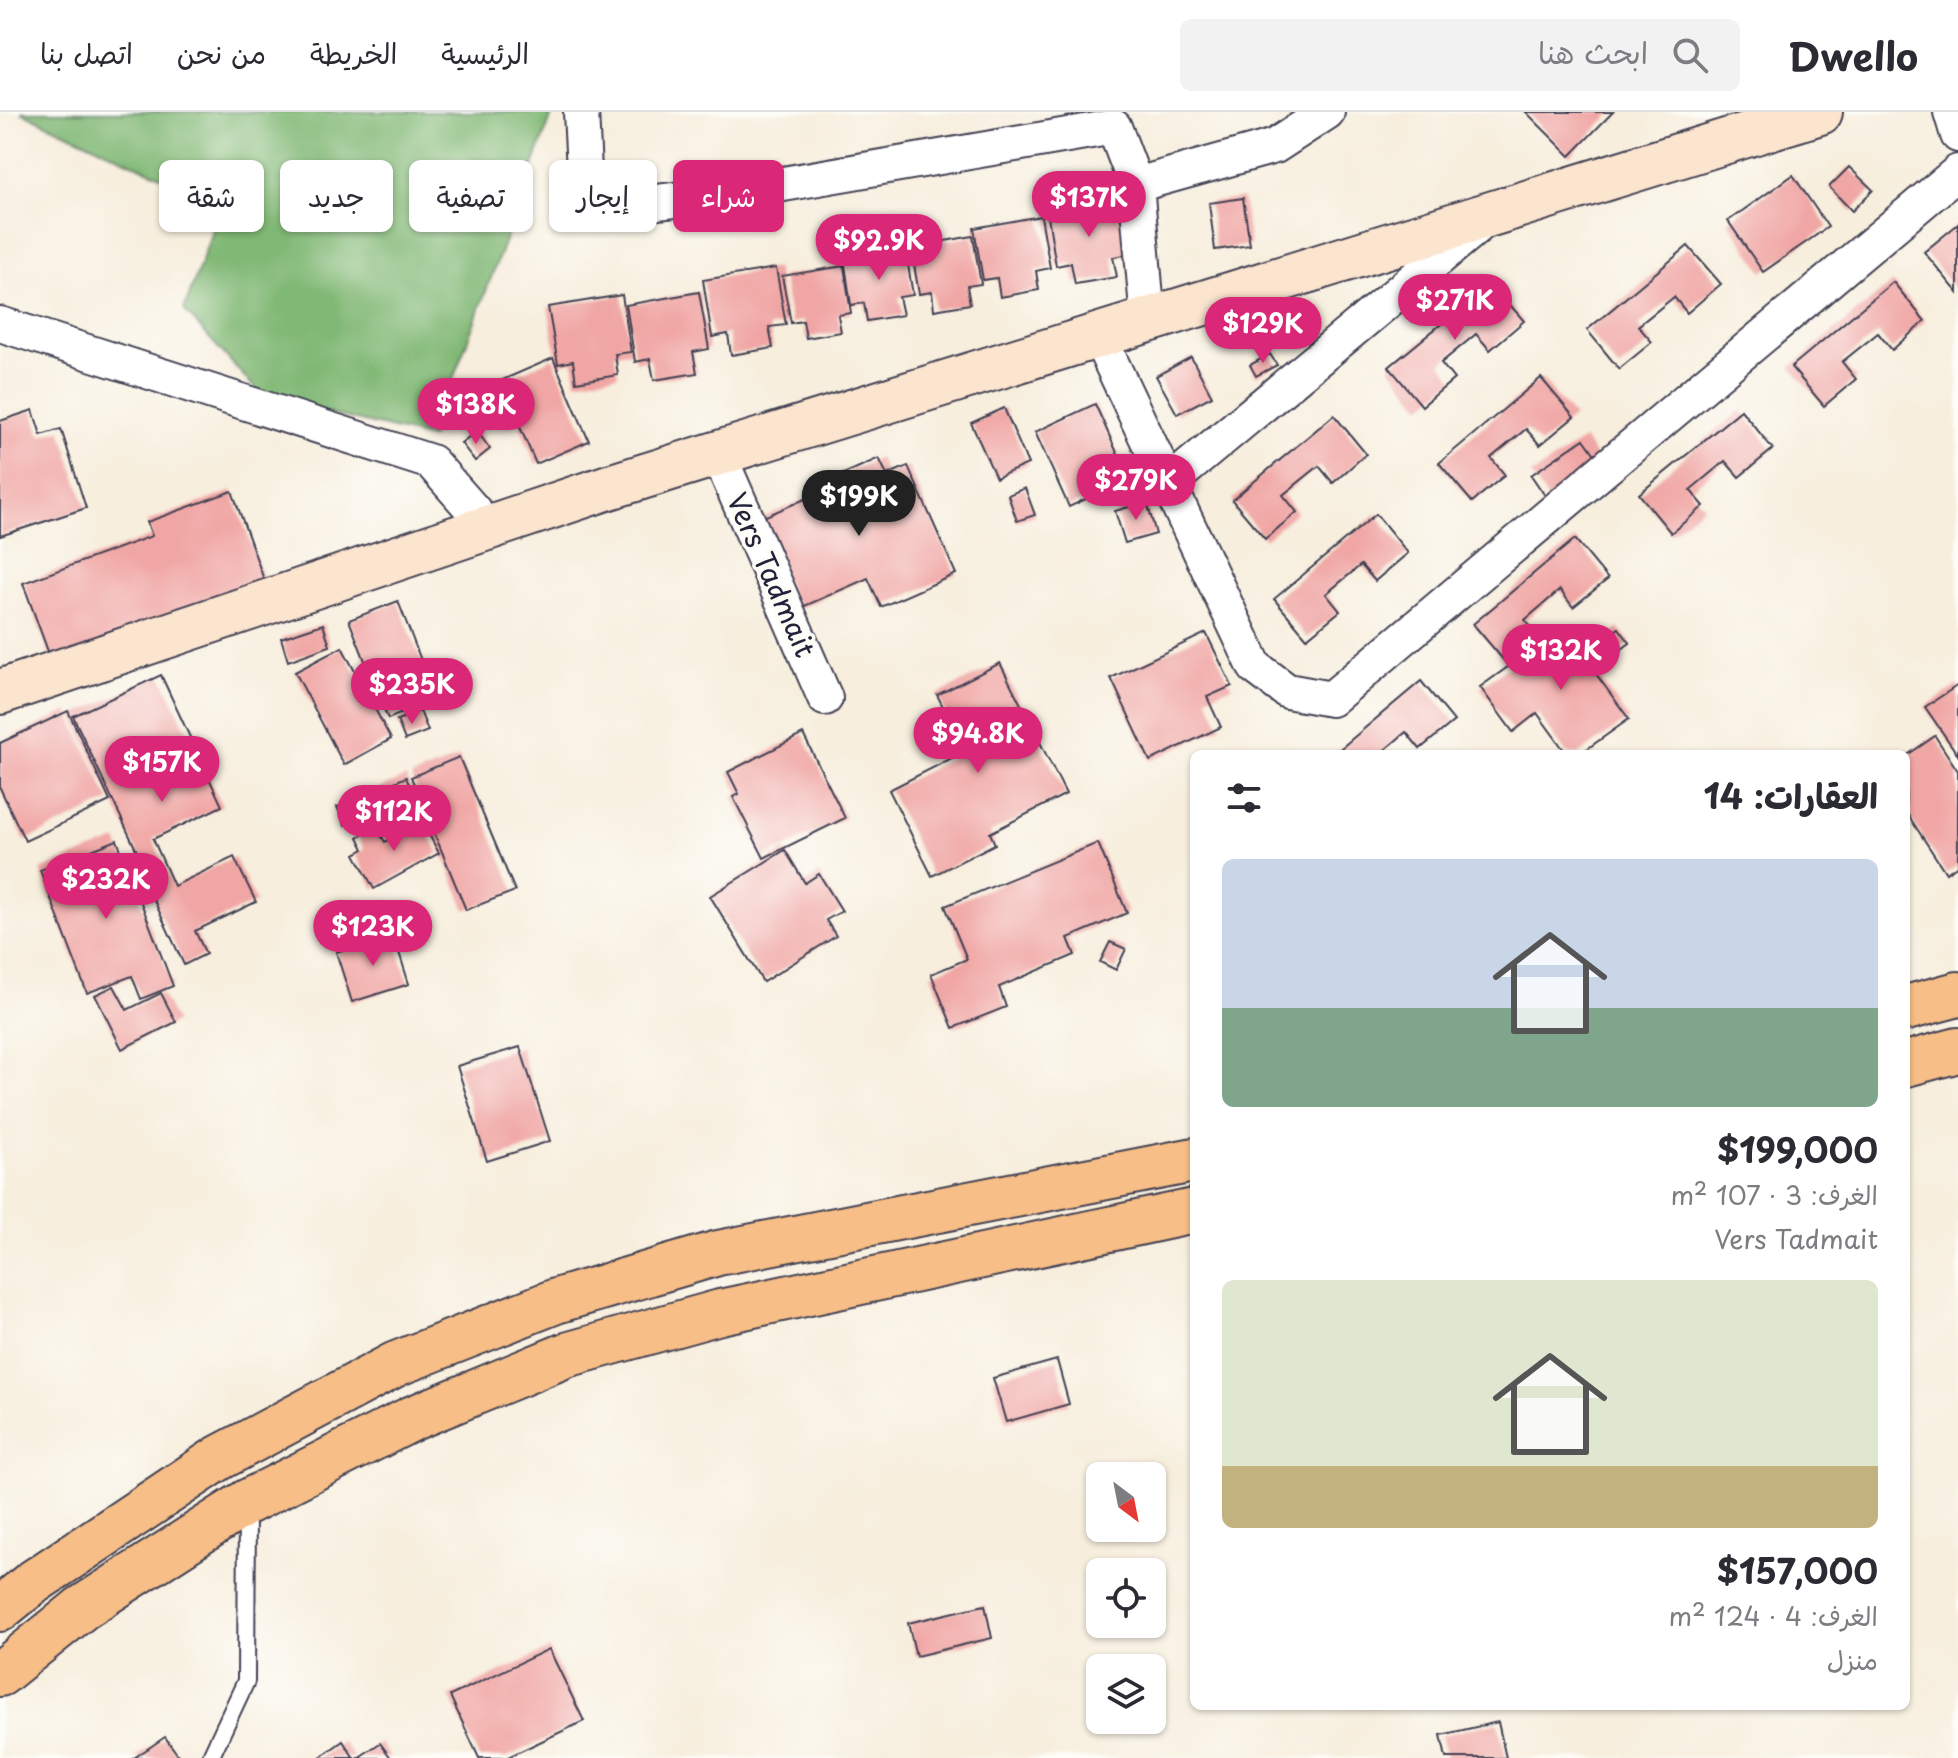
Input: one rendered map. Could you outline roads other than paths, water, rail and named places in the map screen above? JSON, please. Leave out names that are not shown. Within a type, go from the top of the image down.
[{"type":"highway","points":[[1910,1007],[1958,994]]},
{"type":"highway","points":[[1910,1063],[1958,1050]]},
{"type":"highway","points":[[0,1609],[32,1583],[219,1458],[396,1364],[556,1301],[718,1253],[1190,1161]]},
{"type":"highway","points":[[0,1674],[82,1608],[247,1502],[413,1418],[566,1355],[720,1312],[1190,1212]]},
{"type":"main road","points":[[0,692],[488,527],[718,453],[1820,112]]},
{"type":"street","points":[[581,112],[586,210],[719,195],[1114,127],[1136,185],[1148,320]]},
{"type":"street","points":[[1136,185],[1275,146],[1327,112]]},
{"type":"street","points":[[1951,112],[1958,135]]},
{"type":"street","points":[[1098,335],[1255,667],[1287,691],[1331,699],[1958,172]]},
{"type":"street","points":[[1169,483],[1495,212]]},
{"type":"street","points":[[0,324],[431,462],[488,527]]},
{"type":"street","name":"Vers Tadmait","points":[[718,453],[825,698]]},
{"type":"lane","points":[[210,1758],[246,1681],[247,1502]]}]
